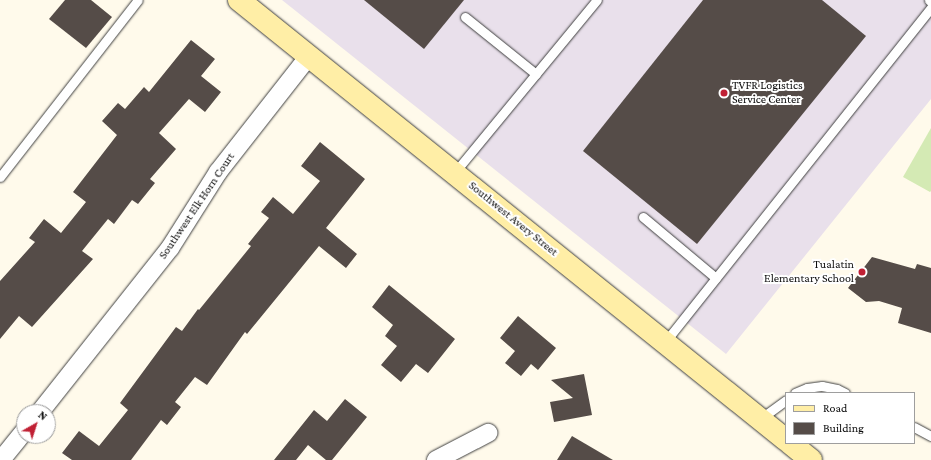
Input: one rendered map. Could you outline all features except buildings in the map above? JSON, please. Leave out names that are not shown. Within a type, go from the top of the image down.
[{"type":"main road","name":"Southwest Avery Street","points":[[239,0],[455,172],[785,439]]},
{"type":"main road","points":[[791,444],[811,460]]},
{"type":"street","name":"Southwest Elk Horn Court","points":[[46,404],[170,248],[218,172],[309,56]]},
{"type":"street","points":[[436,460],[488,433]]},
{"type":"street","points":[[1,460],[16,442]]},
{"type":"lane","points":[[0,177],[138,0]]},
{"type":"lane","points":[[455,172],[597,0]]},
{"type":"lane","points":[[665,342],[931,8]]},
{"type":"lane","points":[[465,17],[536,74]]},
{"type":"lane","points":[[643,217],[716,278]]},
{"type":"lane","points":[[797,392],[807,388],[822,386],[844,392]]},
{"type":"lane","points":[[760,419],[785,401]]},
{"type":"lane","points":[[915,428],[931,436]]},
{"type":"shaded area","points":[[282,0],[931,0],[931,99],[726,354]]},
{"type":"green space","points":[[931,128],[931,191],[930,192],[903,177]]},
{"type":"place","name":"TVFR Logistics Service Center","points":[[724,93]]},
{"type":"place","name":"Tualatin Elementary School","points":[[862,272]]}]
